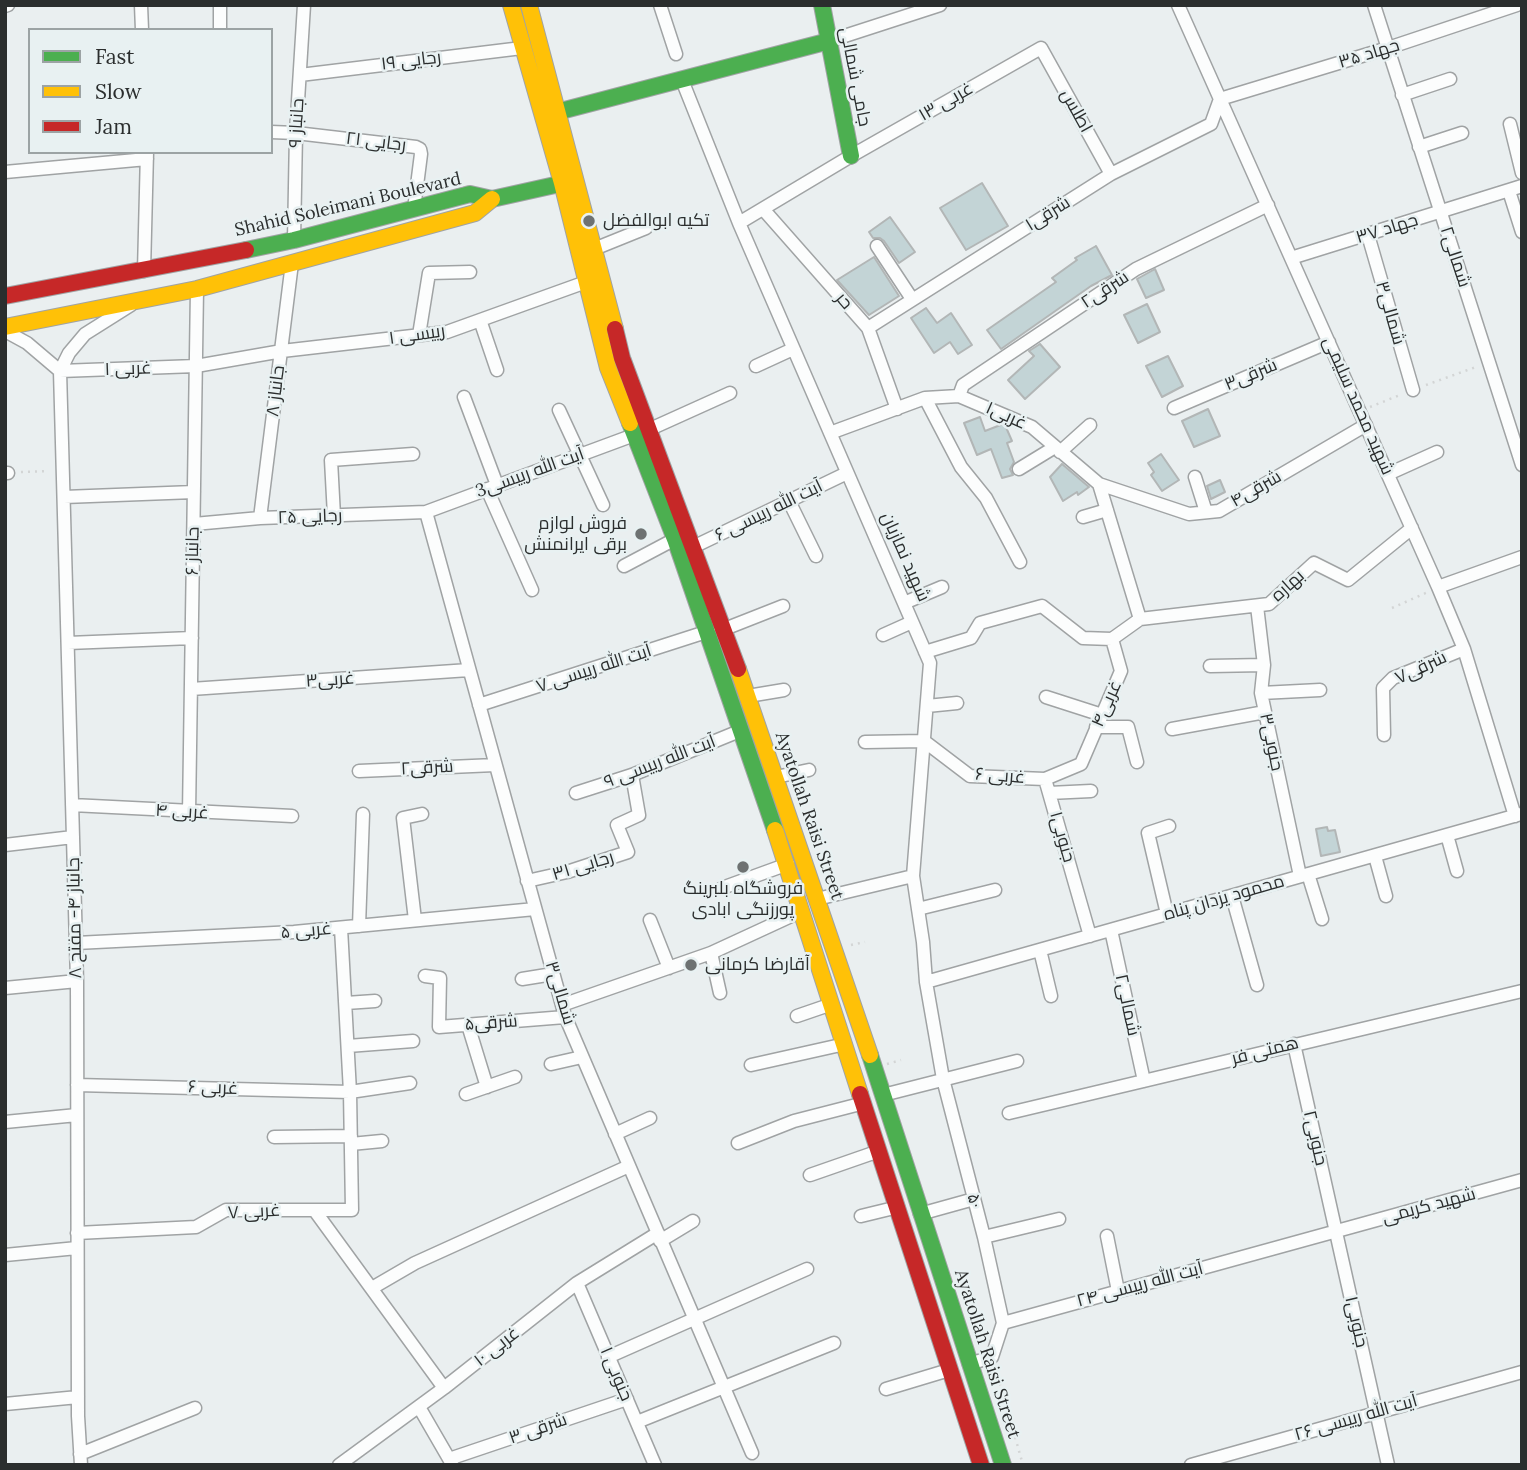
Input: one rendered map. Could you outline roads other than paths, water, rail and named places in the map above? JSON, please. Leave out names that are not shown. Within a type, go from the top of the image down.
[{"type":"main road","points":[[511,5],[522,48],[569,181]]},
{"type":"main road","points":[[529,5],[557,112],[569,181]]},
{"type":"main road","name":"جامی شمالی","points":[[822,5],[851,156]]},
{"type":"main road","points":[[557,112],[829,41]]},
{"type":"main road","points":[[492,199],[569,181]]},
{"type":"main road","name":"Ayatollah Raisi Street","points":[[569,181],[594,249],[641,433],[675,539],[715,631],[748,696],[883,1095],[1003,1465]]},
{"type":"main road","name":"Ayatollah Raisi Street","points":[[569,181],[586,282],[608,368],[641,433],[691,548],[743,730],[981,1465]]},
{"type":"main road","name":"Shahid Soleimani Boulevard","points":[[5,296],[294,240],[470,194],[492,199]]},
{"type":"main road","name":"Shahid Soleimani Boulevard","points":[[5,329],[197,289],[475,214],[492,199]]},
{"type":"main road","points":[[832,1004],[851,999]]},
{"type":"street","points":[[141,5],[142,28]]},
{"type":"street","points":[[220,5],[220,28]]},
{"type":"street","name":"جانباز ۹","points":[[294,240],[296,133],[304,5]]},
{"type":"street","points":[[660,5],[676,54]]},
{"type":"street","points":[[829,41],[940,5]]},
{"type":"street","name":"شهید محمد سلیمی","points":[[1178,5],[1438,587],[1464,649],[1519,815]]},
{"type":"street","name":"شمالی۲","points":[[1374,5],[1522,466]]},
{"type":"street","name":"جهاد ۳۵","points":[[1220,99],[1517,5]]},
{"type":"street","name":"رجایی ۱۹","points":[[300,75],[522,48]]},
{"type":"street","name":"غربی ۱۳","points":[[851,156],[1041,48]]},
{"type":"street","name":"اطلس","points":[[1041,48],[1111,174]]},
{"type":"street","points":[[1402,95],[1450,79]]},
{"type":"street","name":"شهید نمازیان","points":[[682,80],[738,223],[930,663],[913,876],[926,982],[943,1079]]},
{"type":"street","name":"شرقی۱","points":[[868,328],[1111,174],[1211,124],[1220,99]]},
{"type":"street","points":[[1510,124],[1522,173]]},
{"type":"street","name":"رجایی ۲۱","points":[[273,132],[420,149],[414,209]]},
{"type":"street","points":[[1419,147],[1462,132]]},
{"type":"street","points":[[5,173],[147,156],[144,271]]},
{"type":"street","points":[[738,223],[851,156]]},
{"type":"street","name":"جهاد ۳۷","points":[[1291,258],[1522,186]]},
{"type":"street","points":[[1509,191],[1522,232]]},
{"type":"street","name":"شرقی۲","points":[[959,396],[963,385],[1136,270],[1268,205]]},
{"type":"street","name":"حر","points":[[763,209],[868,328],[897,408]]},
{"type":"street","points":[[594,249],[646,228]]},
{"type":"street","name":"شمالی۳","points":[[1367,235],[1413,390]]},
{"type":"street","points":[[877,246],[912,299]]},
{"type":"street","name":"جانباز ۸","points":[[260,519],[292,263]]},
{"type":"street","points":[[419,335],[429,273],[470,272]]},
{"type":"street","name":"رییسی ۱","points":[[196,366],[282,351],[447,332],[586,282]]},
{"type":"street","name":"جانباز ۶","points":[[189,813],[197,289]]},
{"type":"street","points":[[5,329],[27,343],[60,371],[69,353],[85,334],[139,301]]},
{"type":"street","points":[[480,320],[497,370]]},
{"type":"street","name":"شرقی۳","points":[[1174,408],[1329,342]]},
{"type":"street","points":[[756,366],[793,349]]},
{"type":"street","name":"غربی ۱","points":[[60,371],[196,366]]},
{"type":"street","name":"جانباز ۴- مفتح ۸","points":[[60,371],[77,981],[78,1397],[81,1459]]},
{"type":"street","name":"آیت الله رییسی3","points":[[426,512],[641,433],[730,393]]},
{"type":"street","name":"غربی۱","points":[[830,433],[925,398],[959,396],[1032,427],[1099,484]]},
{"type":"street","points":[[464,397],[492,487],[532,590]]},
{"type":"street","points":[[925,398],[961,467],[986,498],[1020,562]]},
{"type":"street","points":[[559,410],[603,505]]},
{"type":"street","points":[[1019,469],[1058,449],[1090,425]]},
{"type":"street","name":"شرقی۴","points":[[1099,484],[1189,513],[1219,511],[1366,425]]},
{"type":"street","points":[[1388,474],[1437,452]]},
{"type":"street","points":[[334,516],[331,460],[413,454]]},
{"type":"street","name":"آیت الله رییسی ۶","points":[[691,548],[847,473]]},
{"type":"street","points":[[1195,477],[1206,512]]},
{"type":"street","points":[[925,652],[971,638],[980,623],[1042,606],[1083,638],[1112,639],[1140,619],[1099,484]]},
{"type":"street","points":[[64,497],[194,492]]},
{"type":"street","points":[[789,501],[816,556]]},
{"type":"street","points":[[1083,517],[1107,510]]},
{"type":"street","name":"شمالی۳","points":[[426,512],[564,1011],[752,1453]]},
{"type":"street","name":"رجایی ۲۵","points":[[194,524],[426,512]]},
{"type":"street","name":"بهاره","points":[[1140,619],[1269,604],[1314,563],[1348,580],[1412,528]]},
{"type":"street","points":[[624,566],[675,539]]},
{"type":"street","points":[[1438,587],[1522,557]]},
{"type":"street","points":[[904,603],[942,587]]},
{"type":"street","name":"آیت الله رییسی ۷","points":[[479,705],[715,631],[783,606]]},
{"type":"street","name":"جنوبی۳","points":[[1257,606],[1264,665],[1261,693],[1304,875],[1322,919]]},
{"type":"street","points":[[883,635],[912,622]]},
{"type":"street","points":[[68,643],[192,638]]},
{"type":"street","name":"غربی۴","points":[[1045,779],[1081,764],[1121,671],[1112,639]]},
{"type":"street","name":"شرقی۷","points":[[1384,735],[1383,688],[1393,678],[1464,649]]},
{"type":"street","points":[[1209,666],[1264,665]]},
{"type":"street","name":"غربی۳","points":[[191,689],[469,670]]},
{"type":"street","points":[[748,696],[784,690]]},
{"type":"street","points":[[1261,693],[1321,690]]},
{"type":"street","points":[[1046,696],[1099,721],[1128,727],[1137,762]]},
{"type":"street","points":[[927,706],[957,704]]},
{"type":"street","points":[[1172,729],[1265,712]]},
{"type":"street","name":"آیت الله رییسی ۹","points":[[576,793],[632,775],[743,730]]},
{"type":"street","points":[[865,742],[924,741]]},
{"type":"street","name":"غربی ۶","points":[[924,741],[970,776],[1045,779]]},
{"type":"street","name":"شرقی۲","points":[[359,771],[495,765]]},
{"type":"street","points":[[776,777],[809,770]]},
{"type":"street","name":"رجایی ۳۱","points":[[527,881],[567,873],[628,852],[617,825],[639,816],[632,775]]},
{"type":"street","name":"جنوبی۱","points":[[1045,779],[1090,936]]},
{"type":"street","points":[[1049,793],[1091,790]]},
{"type":"street","name":"غربی ۴","points":[[72,806],[292,816]]},
{"type":"street","points":[[359,926],[363,814]]},
{"type":"street","points":[[415,920],[403,818],[422,814]]},
{"type":"street","name":"محمود یزدان پناه","points":[[926,982],[1519,815]]},
{"type":"street","points":[[1167,914],[1148,833],[1169,826]]},
{"type":"street","points":[[1447,835],[1457,871]]},
{"type":"street","points":[[5,845],[73,837]]},
{"type":"street","points":[[1375,856],[1385,896]]},
{"type":"street","points":[[722,888],[788,864]]},
{"type":"street","points":[[817,899],[913,876]]},
{"type":"street","points":[[918,909],[995,890]]},
{"type":"street","points":[[1232,896],[1256,985]]},
{"type":"street","name":"غربی ۵","points":[[76,943],[294,932],[535,909]]},
{"type":"street","name":"شرقی۵","points":[[425,976],[440,978],[439,1027],[564,1011],[711,953],[802,911]]},
{"type":"street","points":[[650,920],[668,968]]},
{"type":"street","points":[[341,928],[351,1140]]},
{"type":"street","name":"شمالی۲","points":[[1111,930],[1144,1081]]},
{"type":"street","points":[[1040,950],[1051,996]]},
{"type":"street","points":[[711,953],[720,993]]},
{"type":"street","points":[[522,979],[553,974]]},
{"type":"street","points":[[5,988],[77,981]]},
{"type":"street","name":"همتی فر","points":[[1009,1113],[1522,990]]},
{"type":"street","points":[[346,1003],[375,1001]]},
{"type":"street","points":[[797,1016],[832,1004]]},
{"type":"street","points":[[468,1025],[487,1087]]},
{"type":"street","points":[[348,1045],[414,1041]]},
{"type":"street","points":[[751,1065],[845,1044]]},
{"type":"street","name":"جنوبی۲","points":[[1294,1044],[1336,1231]]},
{"type":"street","points":[[551,1065],[582,1057]]},
{"type":"street","points":[[883,1095],[1017,1061]]},
{"type":"street","points":[[466,1094],[515,1077]]},
{"type":"street","name":"۵۰","points":[[943,1079],[1003,1323]]},
{"type":"street","name":"غربی ۶","points":[[77,1085],[350,1092],[410,1083]]},
{"type":"street","points":[[738,1143],[794,1121],[864,1103]]},
{"type":"street","points":[[5,1122],[77,1115]]},
{"type":"street","points":[[615,1134],[650,1118]]},
{"type":"street","points":[[274,1137],[382,1141]]},
{"type":"street","name":"غربی ۷","points":[[77,1233],[196,1227],[226,1210],[352,1210],[351,1140]]},
{"type":"street","points":[[810,1175],[879,1151]]},
{"type":"street","points":[[372,1288],[415,1263],[629,1166]]},
{"type":"street","name":"شهید کریمی","points":[[1336,1231],[1522,1180]]},
{"type":"street","points":[[920,1214],[974,1199]]},
{"type":"street","points":[[861,1216],[898,1207]]},
{"type":"street","points":[[315,1210],[444,1388]]},
{"type":"street","points":[[984,1237],[1059,1219]]},
{"type":"street","name":"غربی ۱۰","points":[[339,1465],[444,1388],[577,1283],[693,1221]]},
{"type":"street","name":"جنوبی۱","points":[[1336,1231],[1388,1465]]},
{"type":"street","name":"آیت الله رییسی ۲۴","points":[[1003,1323],[1336,1231]]},
{"type":"street","points":[[1107,1236],[1118,1291]]},
{"type":"street","points":[[5,1255],[77,1248]]},
{"type":"street","points":[[608,1357],[807,1269]]},
{"type":"street","name":"جنوبی ۱","points":[[577,1283],[655,1465]]},
{"type":"street","points":[[969,1364],[992,1357],[1003,1323]]},
{"type":"street","points":[[637,1422],[834,1343]]},
{"type":"street","points":[[886,1389],[949,1370]]},
{"type":"street","name":"آیت الله رییسی ۲۶","points":[[1191,1465],[1522,1372]]},
{"type":"street","points":[[5,1404],[78,1397]]},
{"type":"street","name":"شرقی ۳","points":[[451,1462],[627,1399]]},
{"type":"street","points":[[419,1407],[451,1462]]},
{"type":"street","points":[[81,1459],[195,1408]]},
{"type":"place","name":"تکیه ابوالفضل","points":[[589,221]]},
{"type":"place","name":"فروش لوازم برقی ایرانمنش","points":[[641,534]]},
{"type":"place","name":"فروشگاه بلبرینگ پورزنگی ابادی","points":[[743,867]]},
{"type":"place","name":"آقارضا کرمانی","points":[[691,965]]}]
